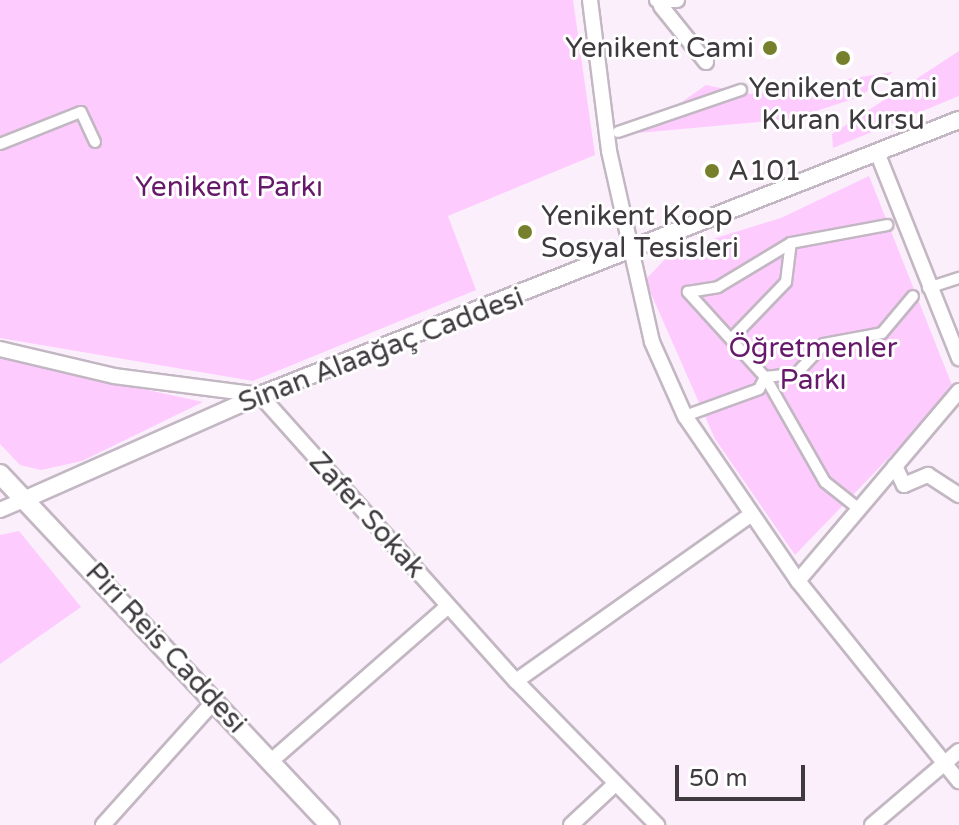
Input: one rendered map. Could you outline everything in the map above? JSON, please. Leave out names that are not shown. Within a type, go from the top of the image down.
[{"type":"main road","name":"Piri Reis Caddesi","points":[[0,474],[28,498],[330,825]]},
{"type":"street","points":[[590,0],[630,249],[652,342],[685,416],[748,517],[959,781]]},
{"type":"street","points":[[677,0],[659,3],[706,62]]},
{"type":"street","points":[[618,132],[741,90]]},
{"type":"street","points":[[0,144],[81,112],[95,142]]},
{"type":"street","name":"Sinan Alaağaç Caddesi","points":[[28,498],[260,395],[959,120]]},
{"type":"street","points":[[877,152],[928,288],[959,358]]},
{"type":"street","points":[[859,509],[803,452],[765,377],[734,336],[708,322],[688,292],[718,287],[791,243],[887,225]]},
{"type":"street","points":[[734,336],[786,282],[791,243]]},
{"type":"street","points":[[928,288],[959,278]]},
{"type":"street","points":[[765,377],[796,374],[824,344],[882,333],[913,296]]},
{"type":"street","points":[[0,349],[114,376],[260,395]]},
{"type":"street","points":[[685,416],[759,389],[765,377]]},
{"type":"street","points":[[798,581],[959,391]]},
{"type":"street","name":"Zafer Sokak","points":[[260,395],[516,681],[614,785],[657,825]]},
{"type":"street","points":[[895,466],[904,485],[928,475],[959,495]]},
{"type":"street","points":[[0,510],[28,498]]},
{"type":"street","points":[[516,681],[748,517]]},
{"type":"street","points":[[270,762],[448,606]]},
{"type":"street","points":[[103,825],[215,700]]},
{"type":"street","points":[[872,825],[959,751]]},
{"type":"street","points":[[571,825],[614,785]]},
{"type":"green space","name":"Yenikent Parkı","points":[[0,0],[573,0],[595,155],[448,216],[476,290],[253,381],[0,338]]},
{"type":"green space","points":[[959,51],[959,96],[833,148],[832,134]]},
{"type":"green space","points":[[893,72],[859,97],[792,119],[638,133],[706,85],[750,94]]},
{"type":"green space","name":"Öğretmenler Parkı","points":[[869,176],[954,390],[795,555],[715,439],[645,280],[673,251],[781,218]]},
{"type":"green space","points":[[0,358],[203,402],[82,461],[41,470],[20,465],[0,444]]},
{"type":"green space","points":[[19,531],[81,607],[0,664],[0,535]]},
{"type":"place","name":"Yenikent Cami","points":[[770,48]]},
{"type":"place","name":"Yenikent Cami Kuran Kursu","points":[[843,58]]},
{"type":"place","name":"A101","points":[[712,171]]},
{"type":"place","name":"Yenikent Koop Sosyal Tesisleri","points":[[525,232]]}]
